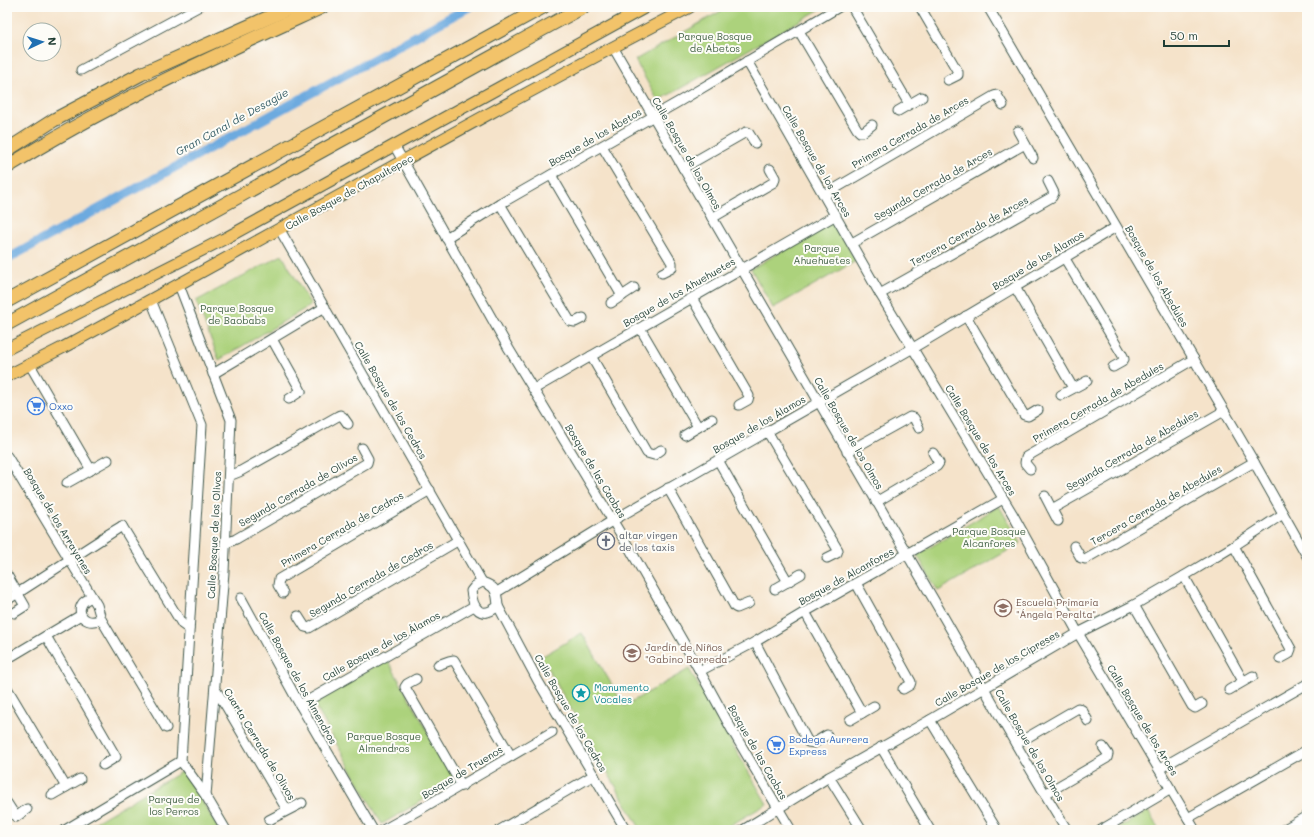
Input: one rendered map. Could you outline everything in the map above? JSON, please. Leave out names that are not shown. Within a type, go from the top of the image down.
[{"type":"highway","points":[[7,150],[54,120],[141,74],[292,7]]},
{"type":"highway","points":[[7,167],[50,140],[160,82],[322,7]]},
{"type":"highway","points":[[7,301],[543,7]]},
{"type":"highway","points":[[7,324],[583,7]]},
{"type":"main road","name":"Calle Bosque de Chapultepec","points":[[7,349],[224,239],[646,7]]},
{"type":"main road","name":"Calle Bosque de Chapultepec","points":[[7,376],[179,285],[613,47],[690,7]]},
{"type":"street","points":[[81,70],[198,7]]},
{"type":"street","name":"Bosque de los Abetos","points":[[446,238],[500,204],[839,7]]},
{"type":"street","points":[[852,7],[909,104]]},
{"type":"street","points":[[920,7],[958,72],[956,77],[948,80]]},
{"type":"street","name":"Bosque de los Abedules","points":[[988,7],[1254,462],[1307,556]]},
{"type":"street","points":[[799,31],[857,129],[862,132],[872,125]]},
{"type":"street","name":"Calle Bosque de los Olmos","points":[[613,47],[1067,830]]},
{"type":"street","name":"Calle Bosque de los Arces","points":[[748,61],[880,294],[1026,536],[1078,633],[1195,830]]},
{"type":"street","name":"Primera Cerrada de Arces","points":[[824,194],[994,96],[997,95],[1003,105]]},
{"type":"street","points":[[898,111],[922,97]]},
{"type":"street","points":[[1018,131],[1033,158]]},
{"type":"street","points":[[683,168],[746,132],[750,133],[755,142]]},
{"type":"street","name":"Segunda Cerrada de Arces","points":[[852,243],[1025,144]]},
{"type":"street","name":"Bosque de las Caobas","points":[[394,145],[446,238],[700,671],[732,730],[791,830]]},
{"type":"street","points":[[602,146],[672,263],[672,268],[662,274]]},
{"type":"street","points":[[712,218],[774,182],[775,178],[770,169]]},
{"type":"street","points":[[551,175],[622,296]]},
{"type":"street","name":"Tercera Cerrada de Arces","points":[[880,294],[1052,197],[1054,193],[1048,181]]},
{"type":"street","points":[[500,204],[570,321],[575,322],[583,318]]},
{"type":"street","name":"Bosque de los Ahuehuetes","points":[[534,389],[836,215]]},
{"type":"street","name":"Bosque de los Álamos","points":[[497,592],[612,520],[670,491],[718,460],[913,348],[1116,227]]},
{"type":"street","name":"Calle Bosque de los Cedros","points":[[280,230],[482,582]]},
{"type":"street","points":[[1064,257],[1123,356],[1124,359],[1122,362],[1113,366]]},
{"type":"street","name":"Calle Bosque de los Olivos","points":[[179,285],[231,420],[225,544],[206,796]]},
{"type":"street","points":[[1015,287],[1073,388]]},
{"type":"street","points":[[611,303],[634,288]]},
{"type":"street","points":[[692,298],[749,396],[748,400],[740,404]]},
{"type":"street","name":"Calle Bosque de los Olivos","points":[[151,300],[202,425],[181,761]]},
{"type":"street","points":[[213,374],[325,307]]},
{"type":"street","points":[[966,316],[1024,415],[1028,416],[1038,410]]},
{"type":"street","points":[[640,328],[698,427]]},
{"type":"street","points":[[272,339],[301,391],[289,399]]},
{"type":"street","points":[[591,356],[647,453],[654,455],[661,450]]},
{"type":"street","name":"Primera Cerrada de Abedules","points":[[1030,470],[1025,463],[1026,457],[1194,359]]},
{"type":"street","points":[[30,365],[90,470]]},
{"type":"street","points":[[1061,395],[1087,381]]},
{"type":"street","name":"Segunda Cerrada de Abedules","points":[[1052,509],[1224,411]]},
{"type":"street","points":[[229,476],[239,472],[340,415],[343,416],[348,424]]},
{"type":"street","points":[[847,452],[910,417],[914,418],[919,428]]},
{"type":"street","points":[[685,435],[712,419]]},
{"type":"street","points":[[767,431],[838,550],[837,553],[827,558]]},
{"type":"street","name":"Segunda Cerrada de Olivos","points":[[225,544],[367,463],[368,459],[362,448]]},
{"type":"street","points":[[876,502],[937,466],[939,463],[933,452]]},
{"type":"street","name":"Bosque de los Arrayanes","points":[[7,456],[91,598]]},
{"type":"street","points":[[67,484],[108,460]]},
{"type":"street","points":[[718,460],[788,582]]},
{"type":"street","name":"Tercera Cerrada de Abedules","points":[[1074,546],[1081,558],[1085,559],[1254,462]]},
{"type":"street","name":"Primera Cerrada de Cedros","points":[[283,593],[278,585],[279,579],[430,490]]},
{"type":"street","points":[[670,491],[735,606],[740,608],[749,603]]},
{"type":"street","points":[[1045,496],[1058,521]]},
{"type":"street","name":"Bosque de Alcanfores","points":[[700,671],[754,642],[1004,499]]},
{"type":"street","name":"Calle Bosque de los Cipreses","points":[[743,830],[829,777],[930,720],[1078,633],[1134,605],[1184,576],[1283,514]]},
{"type":"street","points":[[122,526],[182,624],[189,629]]},
{"type":"street","points":[[102,538],[122,526]]},
{"type":"street","points":[[7,600],[122,526]]},
{"type":"street","name":"Segunda Cerrada de Cedros","points":[[298,616],[305,627],[309,628],[459,540]]},
{"type":"street","points":[[1234,546],[1291,649],[1289,654],[1280,660]]},
{"type":"street","points":[[775,589],[801,574]]},
{"type":"street","points":[[7,575],[25,606],[14,613]]},
{"type":"street","points":[[1184,576],[1243,682]]},
{"type":"street","points":[[482,582],[490,584],[497,592],[498,606],[493,610],[486,613],[480,612],[474,606],[471,591],[475,586],[482,582]]},
{"type":"street","points":[[856,583],[912,682],[910,685],[902,689]]},
{"type":"street","points":[[101,618],[94,622],[89,622],[84,619],[81,615],[80,609],[82,603],[86,599],[91,598],[100,612],[101,618],[166,728]]},
{"type":"street","name":"Calle Bosque de los Almendros","points":[[241,598],[300,705],[372,830]]},
{"type":"street","points":[[1134,605],[1192,706],[1195,708],[1202,704]]},
{"type":"street","name":"Calle Bosque de los Álamos","points":[[300,705],[474,606]]},
{"type":"street","name":"Calle Bosque de los Cedros","points":[[498,606],[538,681],[594,775],[623,829]]},
{"type":"street","points":[[805,612],[862,713]]},
{"type":"street","points":[[7,659],[81,615]]},
{"type":"street","points":[[46,636],[116,757],[103,765]]},
{"type":"street","points":[[754,642],[808,742],[814,743],[827,735]]},
{"type":"street","points":[[438,666],[454,660],[511,756]]},
{"type":"street","points":[[1229,690],[1253,676]]},
{"type":"street","points":[[416,679],[407,684],[405,687],[462,786]]},
{"type":"street","points":[[1159,769],[1307,684]]},
{"type":"street","points":[[7,688],[66,787]]},
{"type":"street","name":"Cuarta Cerrada de Olivos","points":[[215,689],[287,810]]},
{"type":"street","points":[[850,720],[874,706]]},
{"type":"street","points":[[1016,744],[1078,708],[1082,710],[1088,722]]},
{"type":"street","points":[[930,720],[997,830]]},
{"type":"street","name":"Bosque de Truenos","points":[[383,830],[462,786],[552,732]]},
{"type":"street","points":[[881,747],[930,830]]},
{"type":"street","points":[[1045,794],[1107,758],[1108,754],[1103,747]]},
{"type":"street","points":[[1188,818],[1307,750]]},
{"type":"street","points":[[65,830],[181,761],[206,796],[226,830]]},
{"type":"street","points":[[500,830],[594,775]]},
{"type":"street","points":[[829,777],[862,830]]},
{"type":"street","points":[[52,795],[80,779]]},
{"type":"street","points":[[1101,830],[1171,789]]},
{"type":"street","points":[[7,803],[16,817],[27,809]]},
{"type":"street","name":"Cuarta Cerrada de Olivos","points":[[269,820],[302,803]]},
{"type":"street","points":[[1283,830],[1307,816]]},
{"type":"green space","name":"Parque Bosque de Abetos","points":[[728,7],[824,7],[658,101],[635,60]]},
{"type":"green space","name":"Parque Ahuehuetes","points":[[834,221],[856,261],[773,308],[751,269]]},
{"type":"green space","name":"Parque Bosque de Baobabs","points":[[282,255],[311,305],[219,360],[196,301]]},
{"type":"green space","name":"Parque Bosque Alcanfores","points":[[999,506],[1021,543],[938,591],[917,555]]},
{"type":"green space","points":[[582,633],[624,706],[689,669],[767,804],[722,830],[641,830],[541,657]]},
{"type":"green space","name":"Parque Bosque Almendros","points":[[387,659],[456,781],[382,824],[313,702]]},
{"type":"green space","name":"Parque de los Perros","points":[[184,770],[219,830],[89,830],[87,827]]},
{"type":"green space","points":[[1148,811],[1159,830],[1115,830]]},
{"type":"waterway","name":"Gran Canal de Desagüe","points":[[7,259],[469,7]]},
{"type":"place","name":"Oxxo","points":[[36,406]]},
{"type":"place","name":"altar virgen de los taxis","points":[[606,541]]},
{"type":"place","name":"Escuela Primaria \"Ángela Peralta\"","points":[[1003,608]]},
{"type":"place","name":"Jardín de Niños \"Gabino Barreda\"","points":[[632,653]]},
{"type":"place","name":"Monumento Vocales","points":[[581,693]]},
{"type":"place","name":"Bodega Aurrera Express","points":[[776,745]]}]
